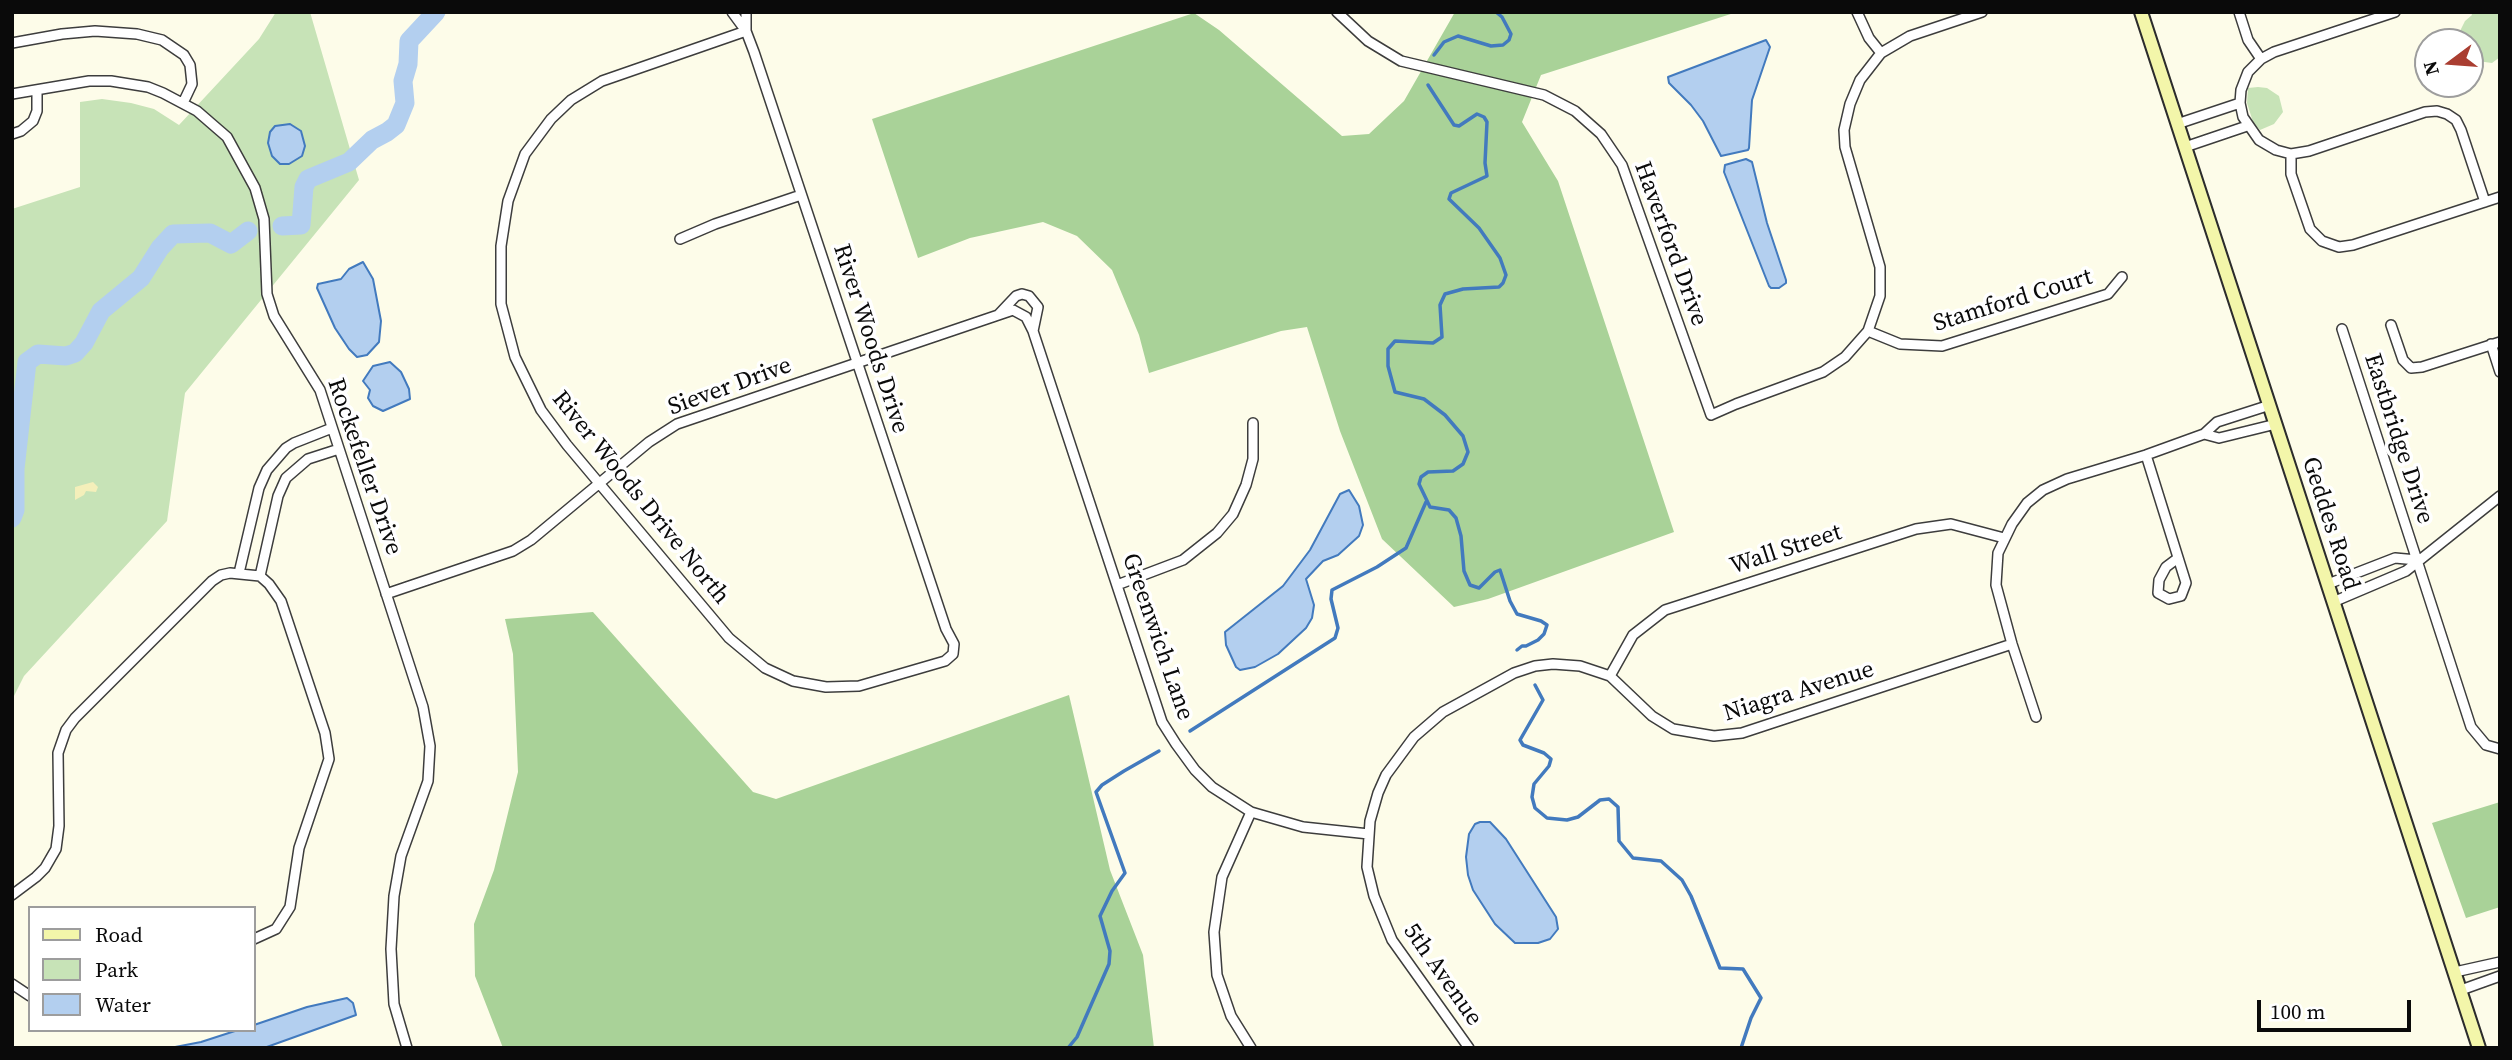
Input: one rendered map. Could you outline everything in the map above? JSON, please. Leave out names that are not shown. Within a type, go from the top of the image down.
[{"type":"main road","name":"Geddes Road","points":[[2141,12],[2479,1048]]},
{"type":"street","name":"River Woods Drive","points":[[732,12],[746,31],[946,629],[954,644],[951,657]]},
{"type":"street","name":"River Woods Drive","points":[[746,12],[746,31]]},
{"type":"street","name":"Haverford Drive","points":[[1336,12],[1377,47],[1401,61],[1544,95],[1575,111],[1601,134],[1622,164],[1711,415],[1823,372],[1845,357],[1868,331]]},
{"type":"street","points":[[1857,12],[1869,38],[1881,53]]},
{"type":"street","points":[[1868,331],[1880,296],[1880,267],[1878,253],[1849,165],[1844,130],[1855,89],[1881,53],[1910,36],[1982,12]]},
{"type":"street","points":[[2239,12],[2248,40],[2261,59]]},
{"type":"street","points":[[2395,12],[2274,52],[2261,59],[2248,72],[2241,90],[2240,103],[2245,121],[2266,145],[2291,154],[2309,151],[2425,112],[2442,112],[2452,117],[2459,125],[2485,202]]},
{"type":"street","points":[[12,43],[95,31],[137,34],[162,40],[184,55],[190,65],[192,84],[183,103]]},
{"type":"street","name":"River Woods Drive North","points":[[746,31],[617,75],[582,92],[561,109],[541,131],[526,154],[512,184],[503,226],[501,304],[510,341],[522,375],[541,410],[729,638],[749,657],[774,673],[809,685],[847,687],[872,683],[951,657]]},
{"type":"street","name":"Rockefeller Drive","points":[[12,94],[89,81],[111,81],[148,88],[183,103],[227,137],[255,188],[264,219],[267,294],[274,316],[320,390],[424,707],[430,746],[428,781],[401,856],[394,896],[391,949],[394,1004],[407,1048]]},
{"type":"street","points":[[12,134],[21,131],[33,121],[37,111],[37,90]]},
{"type":"street","points":[[2177,124],[2240,103]]},
{"type":"street","points":[[2185,147],[2245,121]]},
{"type":"street","points":[[2291,154],[2291,174],[2307,221],[2315,236],[2329,245],[2353,245],[2500,197]]},
{"type":"street","points":[[680,239],[715,224],[801,195]]},
{"type":"street","name":"Stamford Court","points":[[1868,331],[1912,346],[1942,346],[2108,294],[2122,277]]},
{"type":"street","name":"Siever Drive","points":[[999,314],[1016,296],[1029,296]]},
{"type":"street","name":"Greenwich Lane","points":[[1029,296],[1038,307],[1034,331]]},
{"type":"street","name":"Siever Drive","points":[[386,594],[513,551],[531,540],[649,442],[677,424],[999,314],[1013,310],[1018,312]]},
{"type":"street","name":"Greenwich Lane","points":[[1018,312],[1026,317],[1034,331],[1162,722],[1195,770],[1212,787],[1251,812],[1303,827],[1369,834]]},
{"type":"street","points":[[2391,325],[2403,360],[2411,368],[2422,367],[2495,343],[2500,372]]},
{"type":"street","name":"Eastbridge Drive","points":[[2342,329],[2471,727],[2486,745],[2500,749]]},
{"type":"street","points":[[2036,717],[1996,585],[1998,553],[2004,538],[2027,503],[2043,490],[2067,479],[2204,434],[2217,422],[2270,405]]},
{"type":"street","points":[[1117,585],[1183,560],[1217,533],[1233,514],[1246,485],[1253,459],[1253,423]]},
{"type":"street","points":[[2204,434],[2219,438],[2276,424]]},
{"type":"street","points":[[239,573],[259,488],[267,470],[279,455],[294,443],[332,428]]},
{"type":"street","points":[[260,576],[281,486],[293,470],[308,458],[339,449]]},
{"type":"street","points":[[279,455],[293,470]]},
{"type":"street","points":[[2146,455],[2178,558]]},
{"type":"street","points":[[2333,601],[2406,571],[2500,496]]},
{"type":"street","name":"Wall Street","points":[[1610,676],[1633,635],[1665,610],[1916,529],[1951,524],[2004,538]]},
{"type":"street","points":[[247,541],[267,544]]},
{"type":"street","points":[[2328,584],[2395,558],[2417,560]]},
{"type":"street","points":[[12,895],[45,868],[56,849],[59,826],[58,753],[66,730],[75,718],[221,575],[239,573],[260,576],[282,601],[326,733],[329,759],[299,848],[290,907],[276,929],[256,938]]},
{"type":"street","name":"Niagra Avenue","points":[[1610,676],[1652,716],[1673,729],[1714,736],[1742,733],[2012,644]]},
{"type":"street","name":"5th Avenue","points":[[1469,1048],[1384,925],[1367,867],[1369,834],[1378,793],[1386,775],[1414,737],[1443,712],[1514,673],[1553,664],[1580,666],[1610,676]]},
{"type":"street","points":[[1251,812],[1222,877],[1214,932],[1217,975],[1231,1016],[1251,1048]]},
{"type":"street","points":[[2455,972],[2500,962]]},
{"type":"street","points":[[2461,990],[2500,976]]},
{"type":"green space","points":[[276,12],[310,12],[359,180],[185,393],[167,521],[24,676],[12,700],[12,209],[80,187],[80,102],[102,99],[131,103],[154,109],[179,125],[259,39]]},
{"type":"green space","points":[[1455,12],[1737,12],[1541,75],[1522,122],[1558,181],[1674,532],[1488,599],[1454,607],[1382,539],[1340,431],[1307,327],[1281,331],[1149,373],[1139,335],[1112,270],[1077,236],[1043,222],[970,238],[918,258],[872,119],[1194,13],[1219,30],[1342,136],[1369,134],[1404,101]]},
{"type":"green space","points":[[2471,12],[2493,12],[2500,15],[2500,57],[2492,63],[2484,62],[2484,28],[2462,28],[2472,15]]},
{"type":"green space","points":[[2248,88],[2267,88],[2279,96],[2283,112],[2274,124],[2260,130],[2253,122],[2247,103]]},
{"type":"green space","points":[[593,612],[753,792],[776,799],[1069,695],[1110,870],[1143,955],[1154,1048],[503,1048],[475,976],[474,924],[494,870],[518,772],[513,654],[505,619]]},
{"type":"green space","points":[[2500,802],[2500,907],[2466,918],[2432,823]]},
{"type":"sand","points":[[93,482],[98,487],[96,492],[86,491],[75,500],[75,487]]},
{"type":"water","points":[[1766,40],[1770,47],[1752,100],[1749,148],[1721,156],[1703,121],[1669,83],[1668,77]]},
{"type":"water","points":[[290,124],[301,131],[305,146],[302,156],[289,164],[280,164],[272,156],[268,143],[270,132],[275,126]]},
{"type":"water","points":[[1746,159],[1752,162],[1767,223],[1786,280],[1779,288],[1769,286],[1724,172],[1725,165]]},
{"type":"water","points":[[363,262],[373,279],[381,321],[379,342],[367,355],[357,357],[335,328],[317,288],[318,284],[341,279],[349,269]]},
{"type":"water","points":[[390,362],[401,372],[409,389],[410,399],[383,411],[373,406],[368,398],[370,390],[363,381],[373,366]]},
{"type":"water","points":[[1349,490],[1359,506],[1363,525],[1359,536],[1338,555],[1323,561],[1306,579],[1314,605],[1312,618],[1306,628],[1278,654],[1255,667],[1240,670],[1226,645],[1225,632],[1283,586],[1310,550],[1340,494]]},
{"type":"water","points":[[1490,822],[1506,839],[1556,917],[1558,929],[1550,939],[1538,943],[1515,943],[1495,924],[1473,890],[1466,857],[1469,834],[1475,824]]},
{"type":"water","points":[[347,998],[353,1003],[356,1015],[264,1048],[170,1048],[232,1032],[256,1032],[256,1024],[307,1007]]},
{"type":"waterway","points":[[282,226],[301,225],[304,187],[308,179],[349,162],[372,140],[396,125],[405,103],[403,81],[408,64],[409,41],[436,12]]},
{"type":"waterway","points":[[1434,55],[1444,42],[1458,36],[1491,46],[1503,45],[1511,34],[1502,17],[1496,12]]},
{"type":"waterway","points":[[1428,85],[1454,125],[1459,126],[1477,114],[1487,122],[1487,176],[1451,193],[1449,199],[1479,228],[1500,258],[1506,275],[1499,287],[1463,289],[1445,294],[1440,305],[1442,337],[1433,343],[1395,341],[1388,349],[1388,366],[1395,392],[1424,399],[1445,415],[1463,436],[1468,452],[1463,464],[1453,471],[1428,472],[1421,477],[1419,484],[1430,507],[1449,510],[1456,518],[1461,536],[1464,571],[1470,585],[1479,588],[1500,570],[1517,614],[1547,625],[1538,640],[1517,650]]},
{"type":"waterway","points":[[12,518],[15,510],[15,469],[27,362],[38,354],[66,356],[75,353],[84,343],[101,311],[141,278],[160,248],[173,234],[210,233],[231,244],[248,231]]},
{"type":"waterway","points":[[1190,731],[1335,638],[1338,628],[1331,599],[1332,590],[1377,567],[1406,548],[1426,502]]},
{"type":"waterway","points":[[1535,685],[1543,700],[1520,740],[1523,745],[1544,753],[1551,759],[1549,766],[1534,784],[1532,797],[1535,808],[1547,818],[1567,820],[1578,817],[1600,800],[1609,799],[1618,807],[1619,841],[1633,858],[1661,861],[1682,880],[1720,968],[1743,969],[1761,998],[1741,1048]]},
{"type":"waterway","points":[[1068,1048],[1077,1037],[1109,964],[1110,951],[1100,916],[1112,891],[1125,873],[1096,792],[1102,785],[1159,751]]}]
